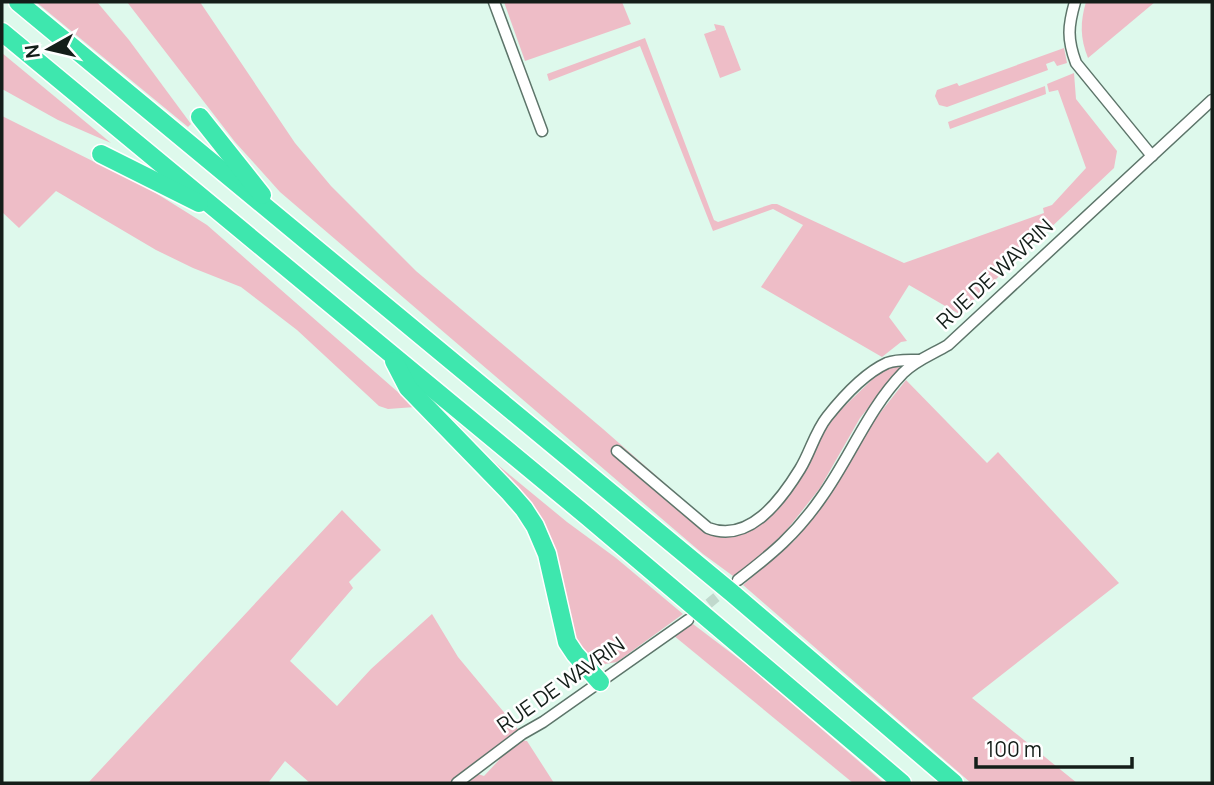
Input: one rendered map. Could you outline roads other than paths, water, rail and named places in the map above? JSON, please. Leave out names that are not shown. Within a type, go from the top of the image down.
[{"type":"highway","points":[[18,2],[732,593],[954,783]]},
{"type":"highway","points":[[2,32],[699,609],[902,783]]},
{"type":"highway","points":[[200,117],[279,218]]},
{"type":"highway","points":[[101,154],[221,213]]},
{"type":"highway","points":[[389,352],[408,388],[524,509],[542,539],[547,554],[567,642],[600,682]]},
{"type":"street","points":[[494,2],[542,131]]},
{"type":"street","points":[[1075,2],[1069,21],[1069,44],[1076,63],[1152,156]]},
{"type":"street","name":"RUE DE WAVRIN","points":[[738,580],[792,536],[822,496],[866,422],[902,374],[919,360],[948,345],[1212,100]]},
{"type":"street","points":[[617,452],[708,528],[724,532],[742,530],[774,503],[800,469],[826,418],[864,380],[889,362],[919,360]]},
{"type":"street","name":"RUE DE WAVRIN","points":[[457,783],[522,734],[688,620]]},
{"type":"tunnel","points":[[697,613],[729,587]]}]
